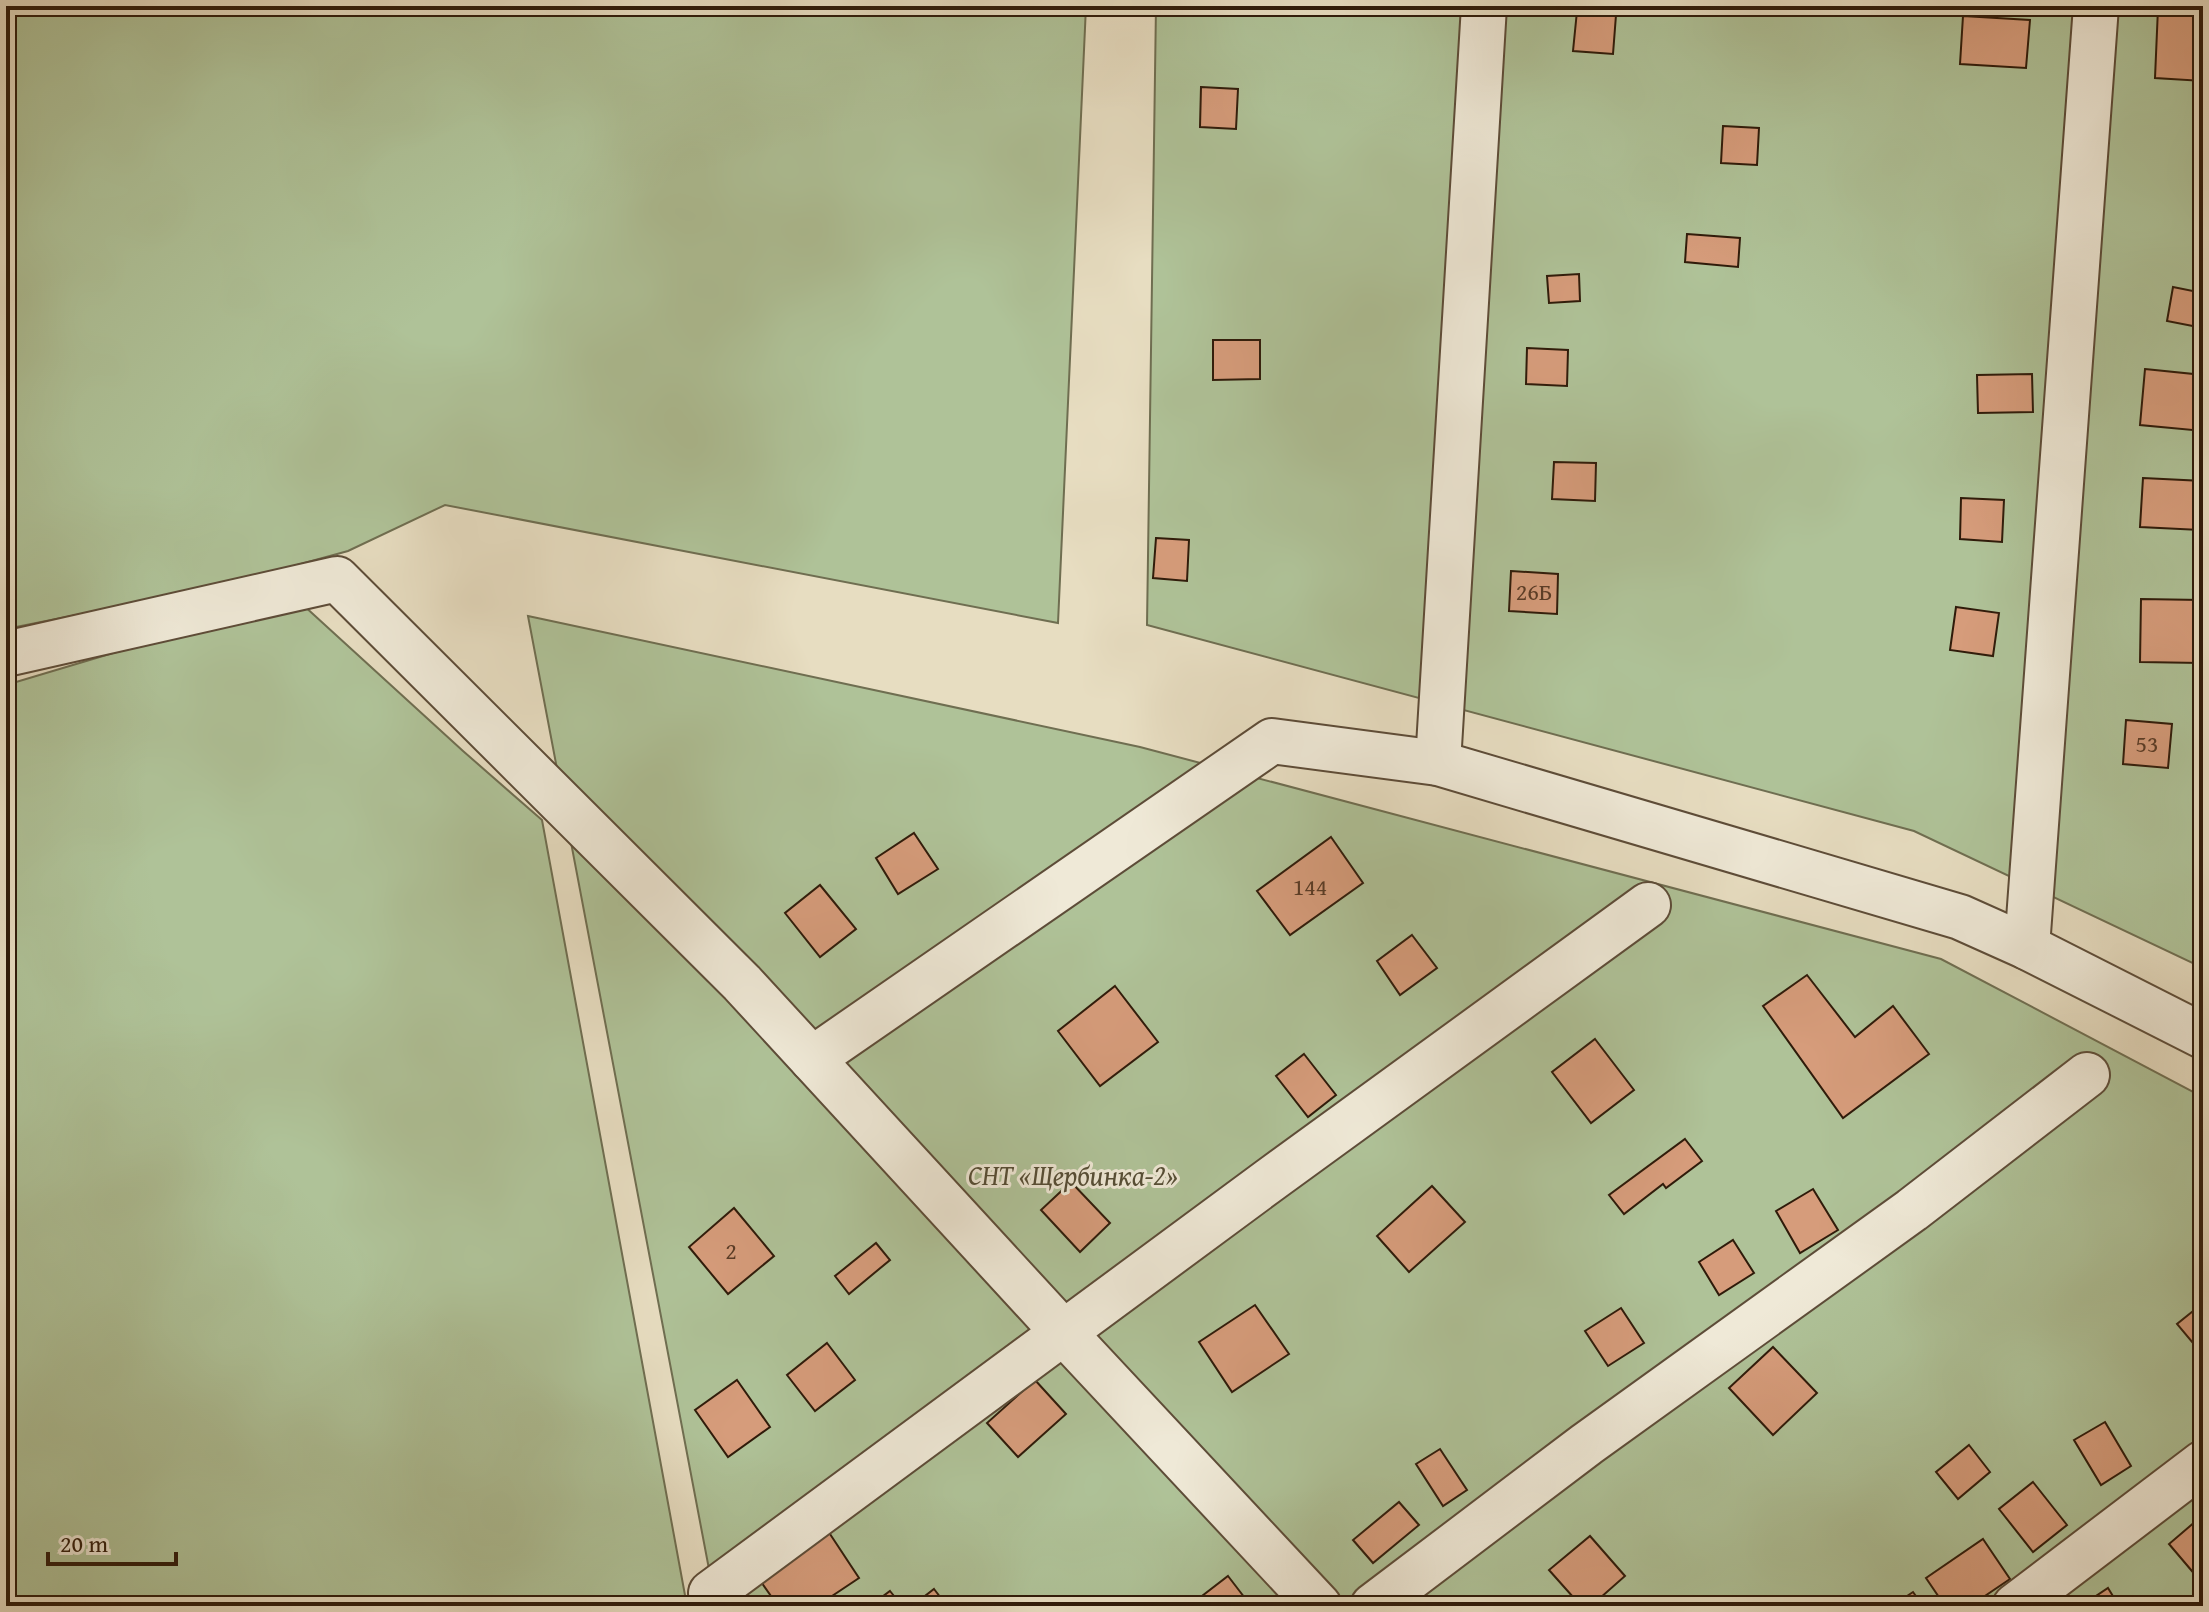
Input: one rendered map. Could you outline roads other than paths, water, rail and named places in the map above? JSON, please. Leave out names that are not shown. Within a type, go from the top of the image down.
[{"type":"street","points":[[1438,763],[1484,6]]},
{"type":"street","points":[[2027,947],[2096,6]]},
{"type":"street","points":[[6,654],[337,579],[742,983],[1319,1606]]},
{"type":"street","points":[[812,1059],[1272,741],[1438,763],[1960,917],[2027,947],[2203,1036]]},
{"type":"street","points":[[711,1593],[1648,905]]},
{"type":"street","points":[[1373,1606],[1587,1444],[1912,1210],[2087,1075]]},
{"type":"street","points":[[2015,1606],[2203,1463]]},
{"type":"park label","name":"СНТ «Щербинка-2»","points":[[1073,1175]]}]
